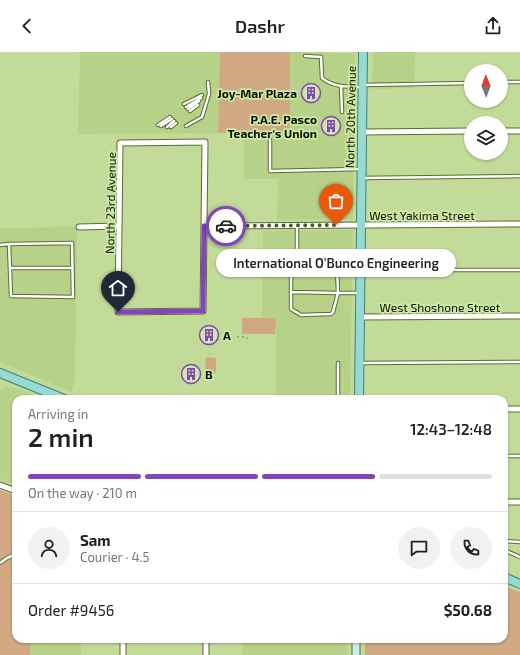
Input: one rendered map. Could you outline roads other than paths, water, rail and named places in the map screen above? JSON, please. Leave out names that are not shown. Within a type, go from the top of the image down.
[{"type":"main road","name":"North 20th Avenue","points":[[359,395],[362,52]]},
{"type":"main road","points":[[0,373],[54,395]]},
{"type":"main road","points":[[508,580],[520,584]]},
{"type":"main road","points":[[356,643],[356,655]]},
{"type":"street","points":[[362,132],[464,131]]},
{"type":"street","points":[[508,131],[520,131]]},
{"type":"street","name":"North 23rd Avenue","points":[[205,142],[204,226],[203,311],[118,312],[120,143],[205,142]]},
{"type":"street","name":"West Yakima Street","points":[[204,226],[520,224]]},
{"type":"street","points":[[79,227],[119,226]]},
{"type":"street","name":"West Shoshone Street","points":[[360,317],[520,316]]},
{"type":"street","points":[[508,409],[520,409]]},
{"type":"street","points":[[0,485],[12,490]]},
{"type":"street","points":[[508,502],[520,502]]},
{"type":"street","points":[[123,643],[123,655]]},
{"type":"street","points":[[206,643],[206,655]]},
{"type":"lane","points":[[305,56],[321,56],[322,78],[327,83],[341,86],[464,83]]},
{"type":"lane","points":[[186,126],[202,117],[209,94],[208,82]]},
{"type":"lane","points":[[508,82],[520,82]]},
{"type":"lane","points":[[341,86],[342,112]]},
{"type":"lane","points":[[187,108],[201,98],[187,108]]},
{"type":"lane","points":[[187,108],[198,105]]},
{"type":"lane","points":[[160,126],[173,120]]},
{"type":"lane","points":[[167,127],[173,120]]},
{"type":"lane","points":[[171,127],[173,120]]},
{"type":"lane","points":[[270,140],[270,171],[520,176]]},
{"type":"lane","points":[[296,225],[297,268],[291,278],[291,309],[301,314],[331,314],[333,312],[338,293],[337,268],[297,268]]},
{"type":"lane","points":[[0,244],[10,244],[72,244],[73,297],[11,296],[10,244]]},
{"type":"lane","points":[[10,268],[73,268]]},
{"type":"lane","points":[[360,270],[520,270]]},
{"type":"lane","points":[[291,292],[360,293]]},
{"type":"lane","points":[[338,362],[338,395]]},
{"type":"lane","points":[[359,363],[520,362]]},
{"type":"lane","points":[[508,456],[520,456]]},
{"type":"lane","points":[[508,541],[520,542]]},
{"type":"lane","points":[[508,552],[520,557]]},
{"type":"lane","points":[[0,563],[12,556]]},
{"type":"place","name":"Joy-Mar Plaza","points":[[311,93]]},
{"type":"place","name":"P.A.E. Pasco Teacher's Union","points":[[331,126]]},
{"type":"place","name":"International O'Bunco Engineering","points":[[336,225]]},
{"type":"place","name":"A","points":[[209,335]]},
{"type":"place","name":"B","points":[[191,374]]}]
